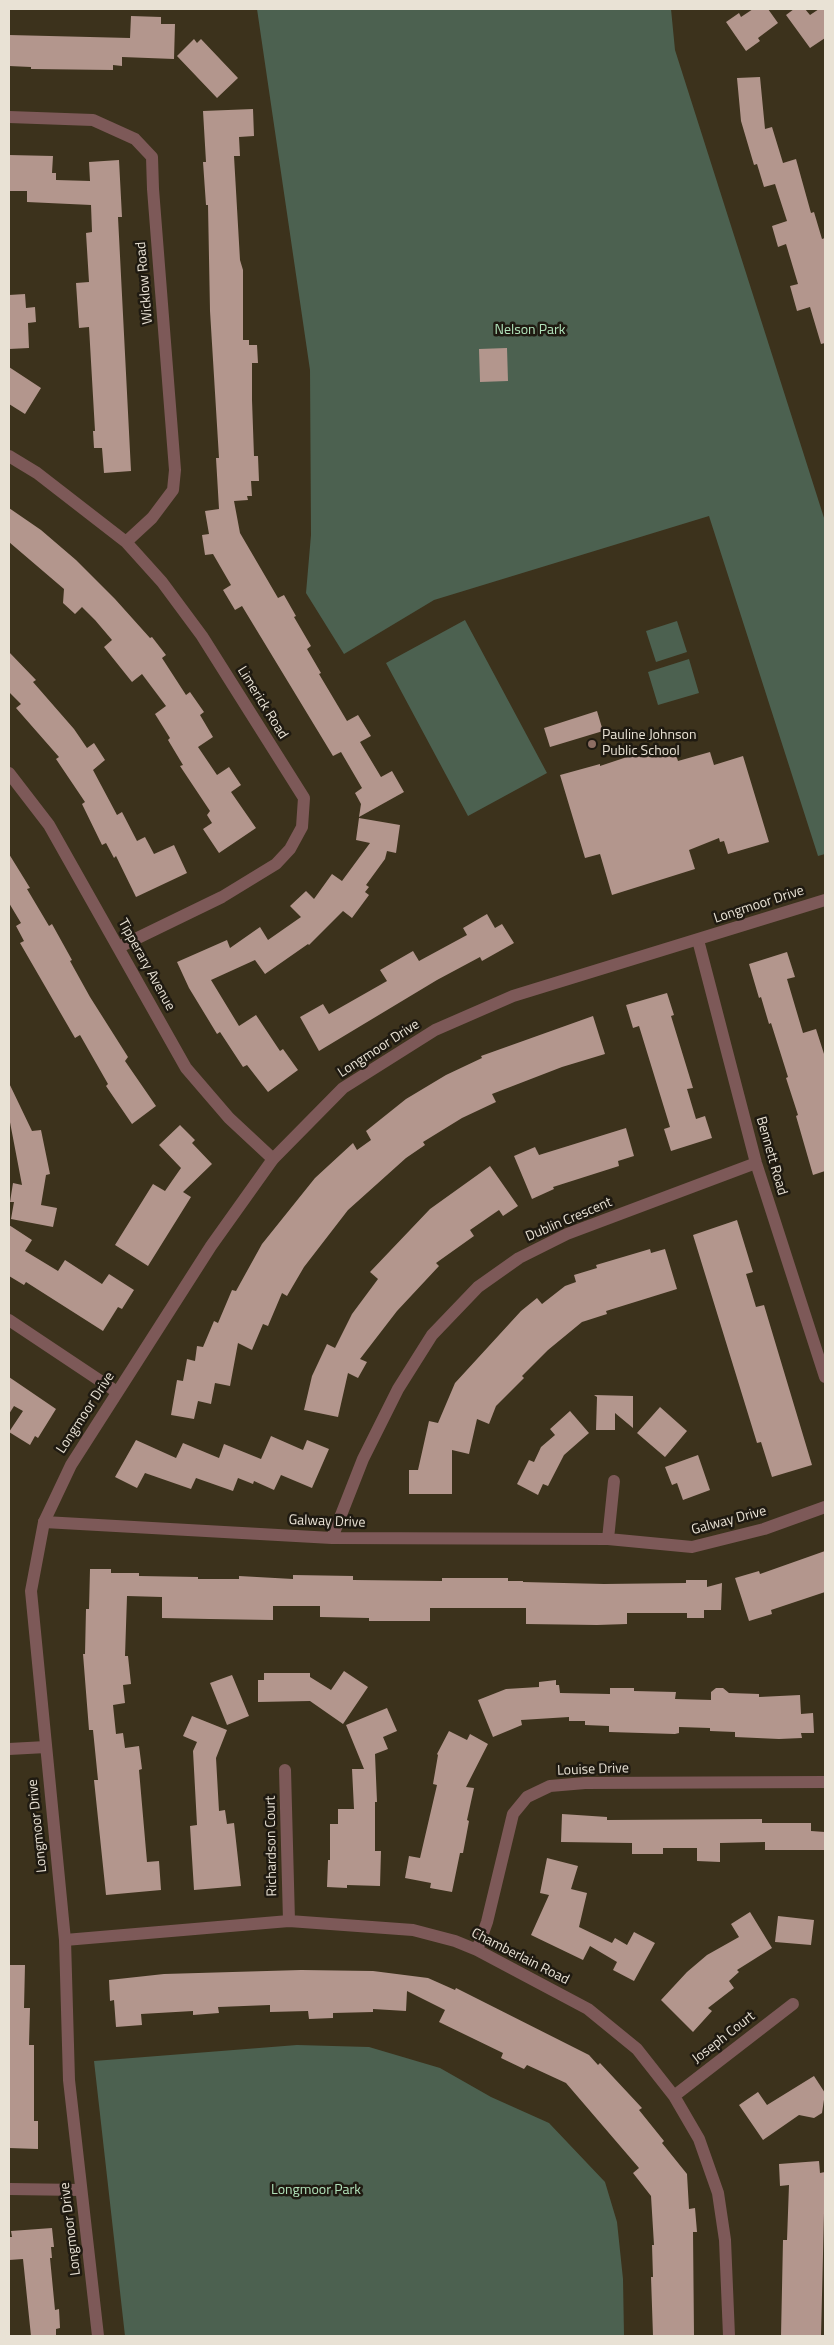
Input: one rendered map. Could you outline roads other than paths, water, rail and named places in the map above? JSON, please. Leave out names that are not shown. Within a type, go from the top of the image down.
[{"type":"street","name":"Wicklow Road","points":[[9,117],[93,120],[135,139],[152,157],[175,470],[173,490],[152,518],[126,542]]},
{"type":"street","name":"Limerick Road","points":[[9,456],[37,473],[126,542],[162,582],[202,636],[304,798],[302,828],[290,850],[276,864],[222,897],[119,947]]},
{"type":"street","name":"Tipperary Avenue","points":[[9,773],[49,825],[186,1068],[229,1118],[273,1159]]},
{"type":"street","name":"Longmoor Drive","points":[[98,2336],[69,2080],[65,1940],[31,1591],[44,1522],[71,1465],[211,1246],[273,1159],[343,1088],[435,1030],[513,996],[825,900]]},
{"type":"street","name":"Bennett Road","points":[[698,940],[756,1163],[825,1377]]},
{"type":"street","name":"Dublin Crescent","points":[[332,1538],[364,1459],[398,1389],[432,1335],[478,1288],[519,1258],[567,1234],[756,1163]]},
{"type":"street","points":[[9,1320],[117,1392]]},
{"type":"street","points":[[608,1539],[614,1480]]},
{"type":"street","name":"Galway Drive","points":[[44,1522],[332,1538],[608,1539],[692,1547],[764,1529],[825,1507]]},
{"type":"street","points":[[9,1749],[46,1748]]},
{"type":"street","name":"Richardson Court","points":[[285,1770],[289,1921]]},
{"type":"street","name":"Louise Drive","points":[[477,1950],[488,1922],[513,1814],[527,1796],[550,1786],[585,1783],[825,1782]]},
{"type":"street","name":"Chamberlain Road","points":[[65,1940],[289,1921],[413,1930],[454,1941],[477,1950],[588,2009],[637,2049],[674,2096],[699,2139],[718,2193],[725,2240],[729,2336]]},
{"type":"street","name":"Joseph Court","points":[[674,2096],[793,2004]]},
{"type":"street","points":[[9,2189],[81,2190]]},
{"type":"place","name":"Pauline Johnson Public School","points":[[592,744]]},
{"type":"park label","name":"Nelson Park","points":[[530,331]]},
{"type":"park label","name":"Longmoor Park","points":[[316,2191]]}]
